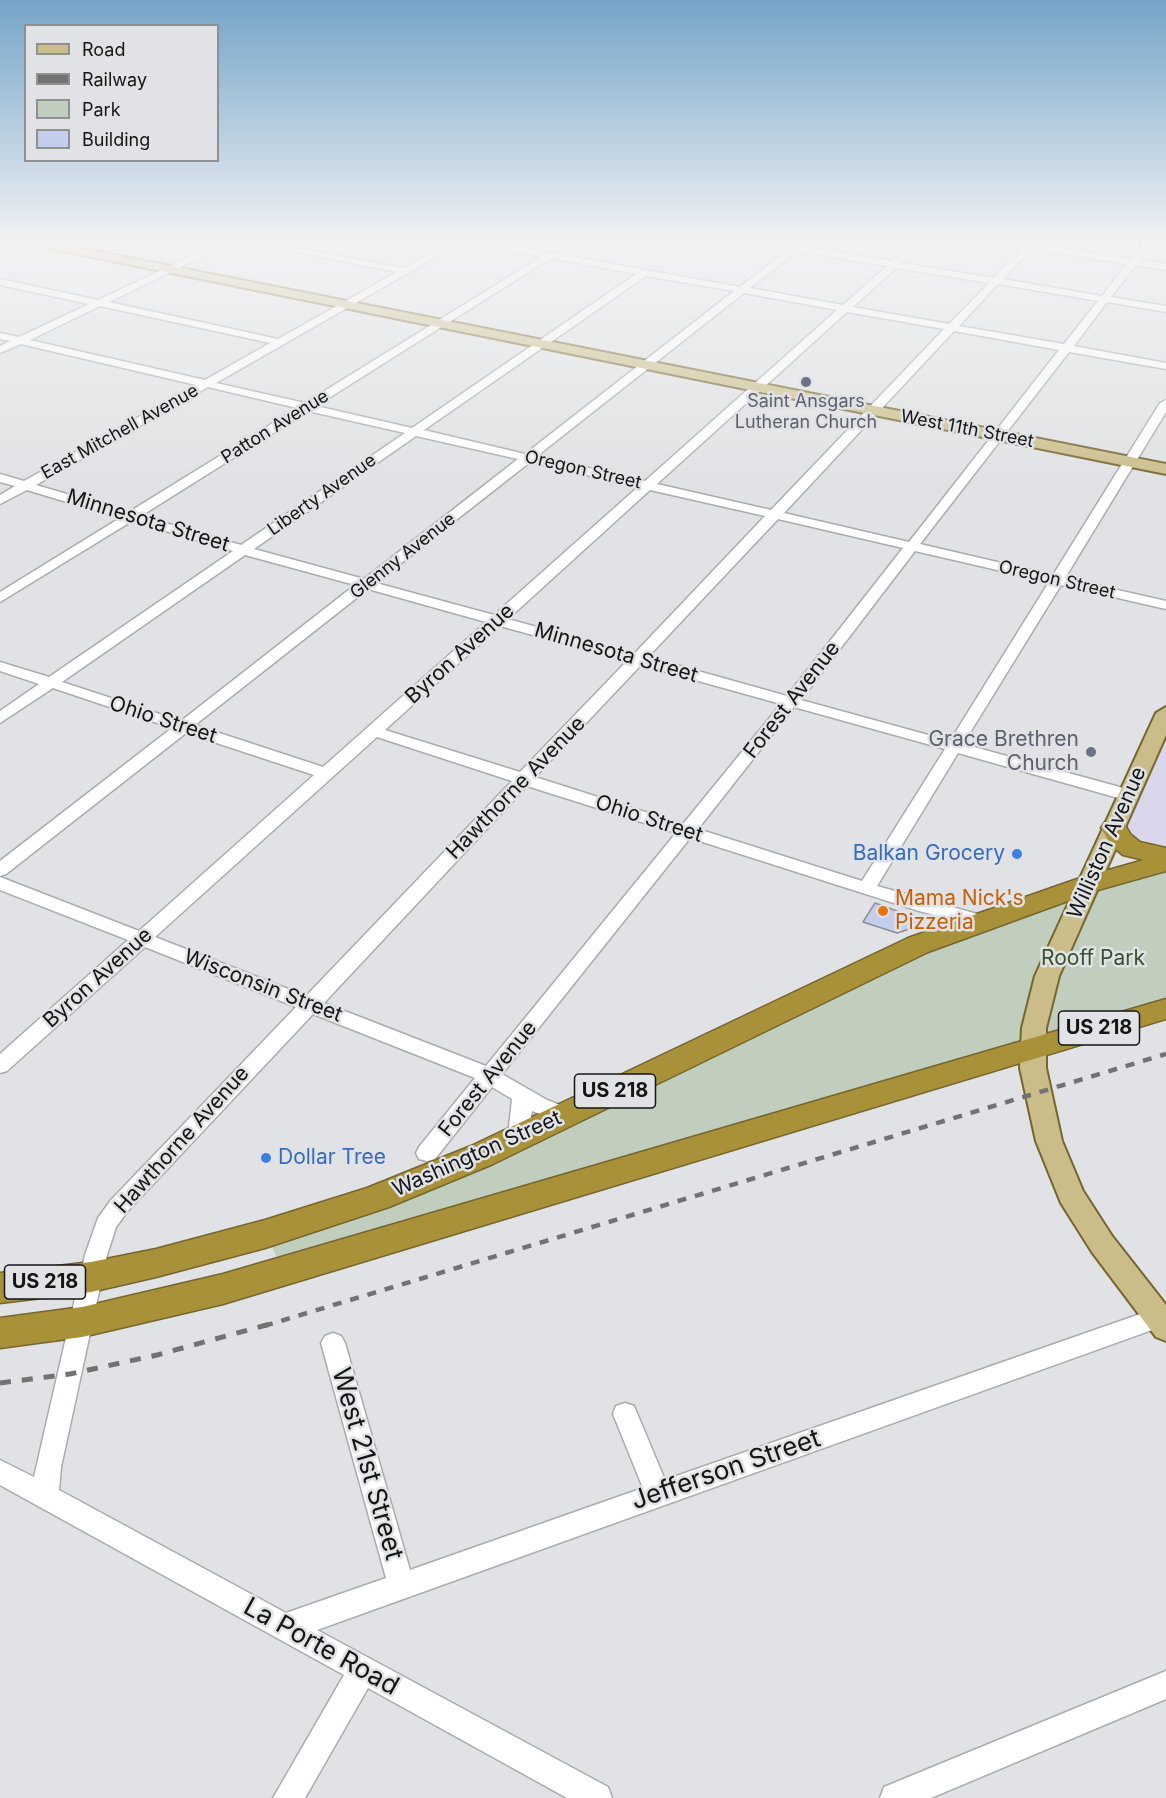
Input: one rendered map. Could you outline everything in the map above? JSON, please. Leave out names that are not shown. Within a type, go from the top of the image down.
[{"type":"highway","points":[[1114,828],[1121,840],[1132,849],[1166,856]]},
{"type":"highway","name":"Washington Street","points":[[0,1288],[91,1277],[216,1249],[317,1218],[432,1177],[918,945],[1089,884],[1166,862]]},
{"type":"highway","name":"US 218","points":[[0,1333],[82,1322],[224,1289],[1166,1009]]},
{"type":"main road","name":"West 11th Street","points":[[446,325],[1166,469]]},
{"type":"main road","name":"Williston Avenue","points":[[1163,1320],[1081,1212],[1059,1168],[1041,1114],[1033,1068],[1033,1047],[1042,992],[1166,713]]},
{"type":"street","points":[[0,350],[53,325]]},
{"type":"street","points":[[201,325],[280,342]]},
{"type":"street","name":"East Mitchell Avenue","points":[[0,500],[310,325]]},
{"type":"street","name":"Patton Avenue","points":[[0,598],[440,325]]},
{"type":"street","name":"Liberty Avenue","points":[[0,718],[569,325]]},
{"type":"street","name":"Glenny Avenue","points":[[0,870],[698,325]]},
{"type":"street","name":"Byron Avenue","points":[[2,1061],[327,774],[827,325]]},
{"type":"street","points":[[936,325],[1166,366]]},
{"type":"street","name":"Hawthorne Avenue","points":[[45,1497],[48,1467],[91,1277],[106,1224],[119,1206],[308,1004],[956,325]]},
{"type":"street","name":"Forest Avenue","points":[[427,1154],[688,831],[1085,325]]},
{"type":"street","name":"Oregon Street","points":[[0,336],[1166,605]]},
{"type":"street","points":[[867,888],[1166,403]]},
{"type":"street","name":"Minnesota Street","points":[[0,478],[243,550],[1128,795]]},
{"type":"street","name":"Ohio Street","points":[[0,666],[327,774]]},
{"type":"street","name":"Ohio Street","points":[[373,731],[925,907],[942,909],[982,921]]},
{"type":"street","name":"Wisconsin Street","points":[[0,883],[490,1076],[523,1096],[563,1115]]},
{"type":"street","points":[[925,907],[936,914],[946,934]]},
{"type":"street","points":[[519,1136],[523,1096]]},
{"type":"street","name":"Jefferson Street","points":[[286,1627],[658,1494],[1163,1320]]},
{"type":"street","name":"West 21st Street","points":[[333,1343],[400,1586]]},
{"type":"street","points":[[625,1414],[658,1494]]},
{"type":"street","name":"La Porte Road","points":[[0,1472],[597,1798]]},
{"type":"street","points":[[288,1798],[362,1671]]},
{"type":"street","points":[[895,1798],[1166,1685]]},
{"type":"shaded area","points":[[1166,713],[1166,849],[1114,828]]},
{"type":"green space","name":"Rooff Park","points":[[1166,864],[1166,1013],[284,1271],[265,1234],[378,1198],[857,974]]},
{"type":"building","name":"Mama Nick's Pizzeria","points":[[875,903],[919,919],[913,928],[897,933],[863,922]]},
{"type":"railway","points":[[264,1326],[1166,1054]]},
{"type":"railway","points":[[0,1383],[70,1374],[157,1355],[270,1324]]},
{"type":"place","name":"Saint Ansgars Lutheran Church","points":[[806,382]]},
{"type":"place","name":"Grace Brethren Church","points":[[1091,752]]},
{"type":"place","name":"Balkan Grocery","points":[[1017,854]]},
{"type":"place","name":"Mama Nick's Pizzeria","points":[[883,911]]},
{"type":"place","name":"Dollar Tree","points":[[266,1158]]}]
